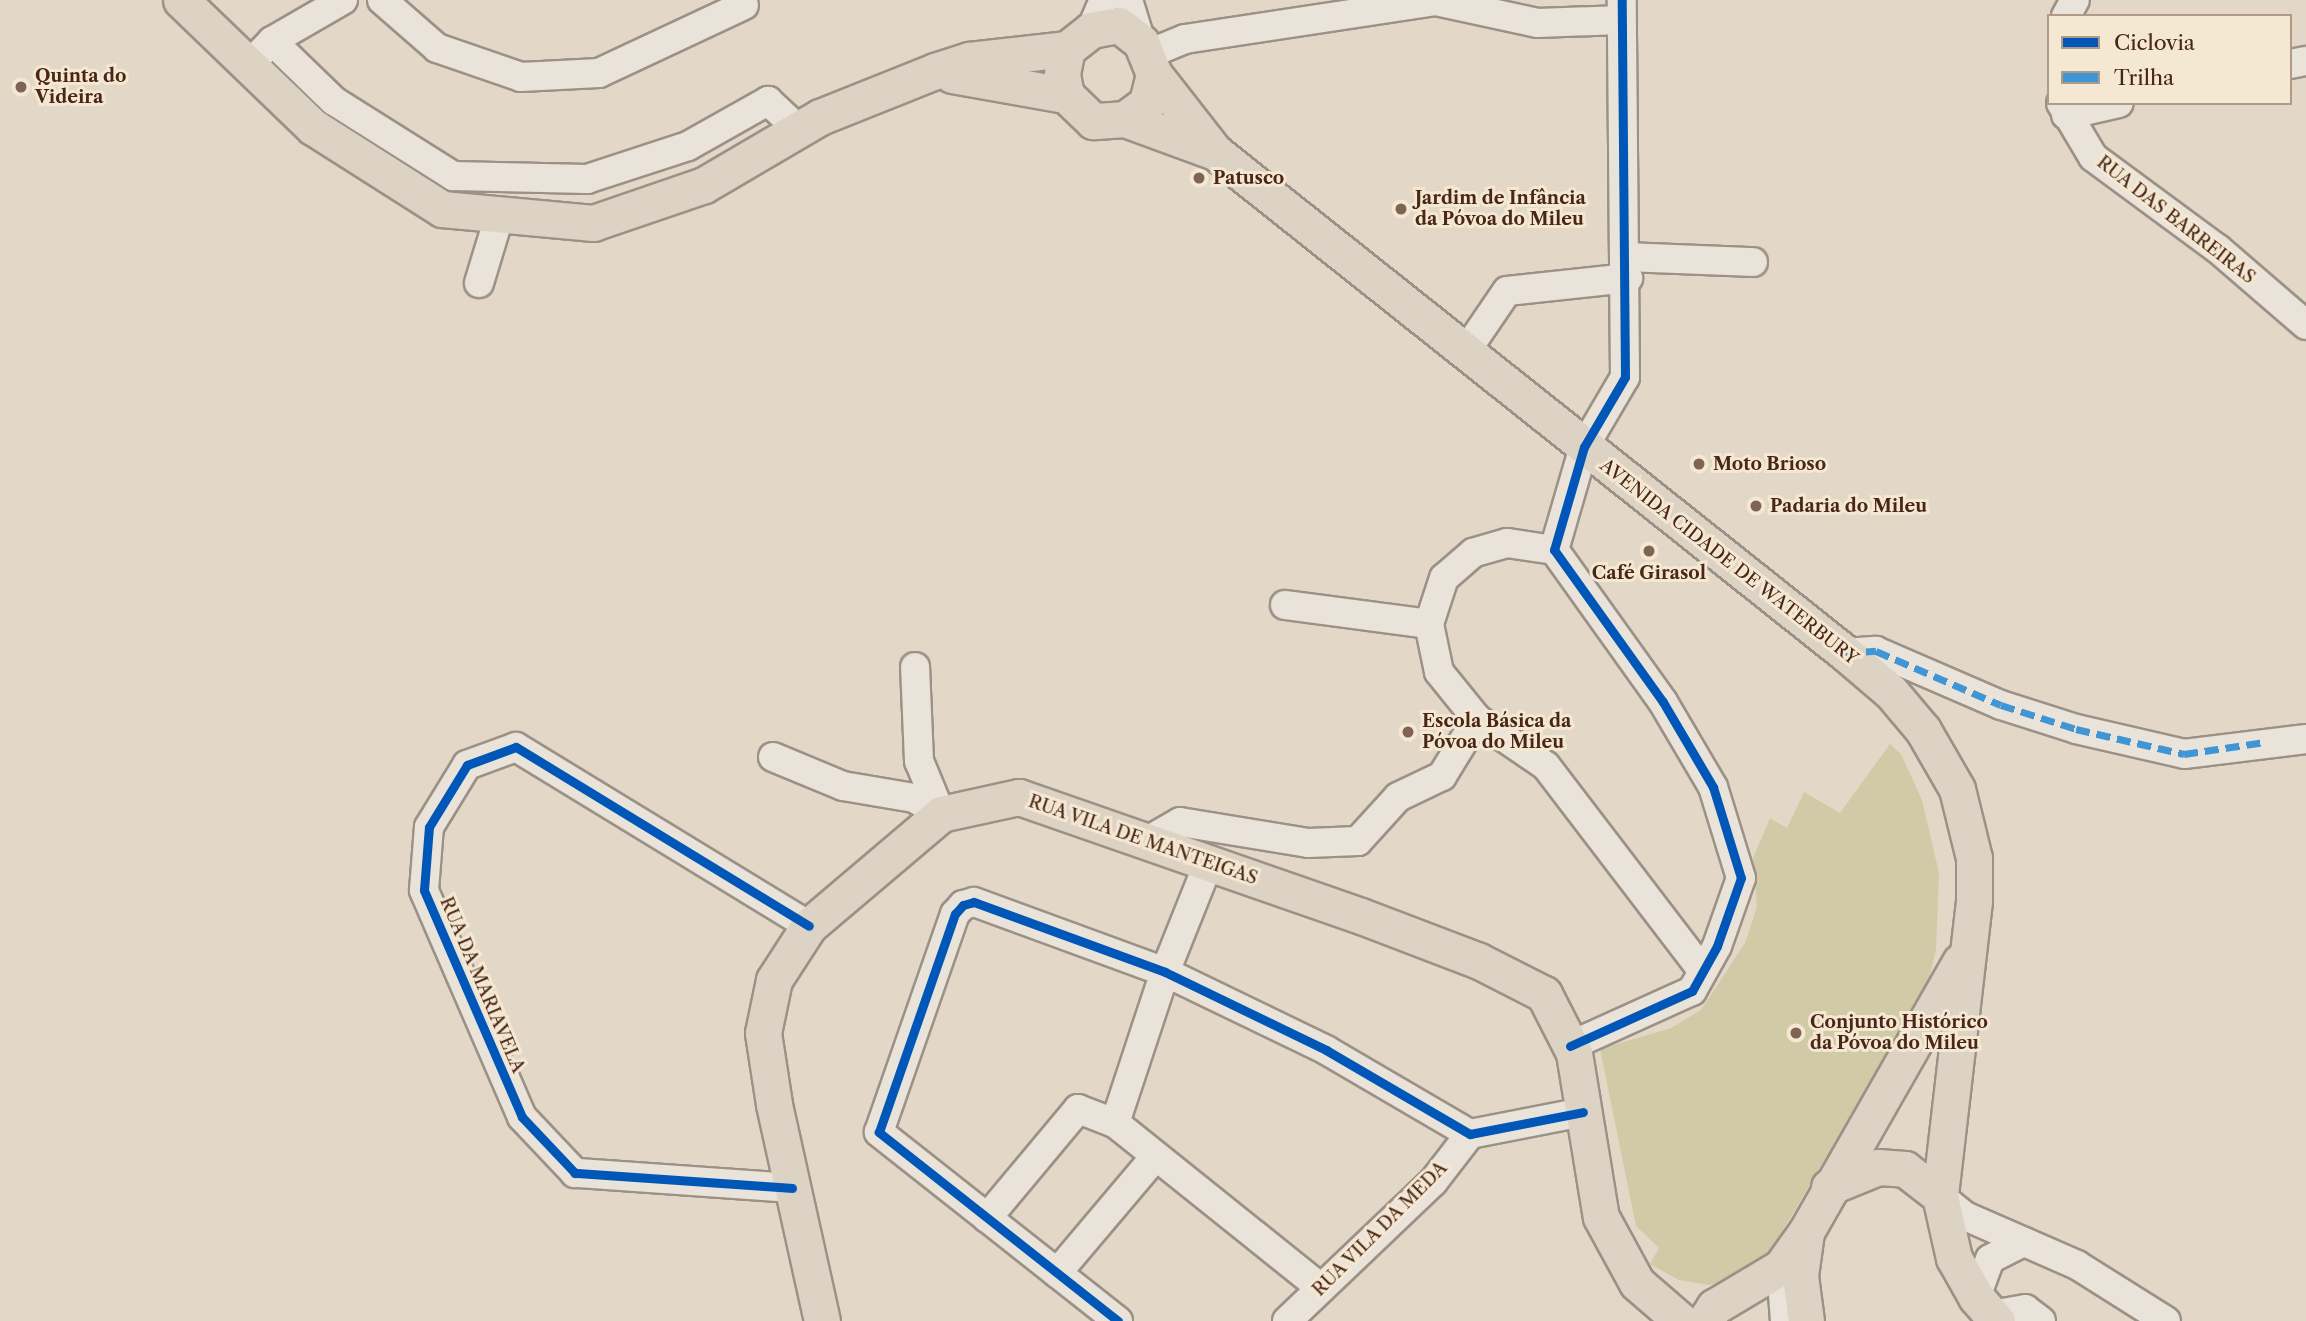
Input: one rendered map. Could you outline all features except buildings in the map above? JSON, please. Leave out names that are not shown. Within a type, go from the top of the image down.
[{"type":"main road","points":[[181,0],[260,53],[313,127],[442,209],[593,223],[704,185],[798,130],[935,71],[1087,26],[1119,25],[1147,57],[1215,152]]},
{"type":"main road","points":[[1066,95],[1062,74],[1087,26]]},
{"type":"main road","points":[[1125,119],[1147,103],[1147,57]]},
{"type":"main road","points":[[935,71],[1066,95],[1093,121],[1125,119],[1215,152]]},
{"type":"main road","name":"AVENIDA CIDADE DE WATERBURY","points":[[1215,152],[1464,354],[1845,653],[1891,692],[1923,730],[1957,789],[1974,858],[1974,901],[1966,950],[1940,1196],[1954,1258],[1988,1311]]},
{"type":"main road","name":"RUA VILA DE MANTEIGAS","points":[[822,1321],[792,1188],[763,1032],[774,979],[809,926],[941,814],[1019,797],[1209,862],[1479,961],[1544,994],[1570,1046],[1601,1217],[1637,1283],[1681,1321]]},
{"type":"main road","points":[[1705,1321],[1714,1307],[1782,1267],[1842,1181],[1966,950]]},
{"type":"main road","points":[[1842,1181],[1878,1167],[1905,1169],[1940,1196]]},
{"type":"main road","points":[[1826,1321],[1819,1302],[1820,1260],[1842,1181]]},
{"type":"main road","points":[[1806,1232],[1800,1276],[1806,1321]]},
{"type":"street","points":[[343,0],[260,53],[453,176],[587,179],[688,146],[768,101],[798,130]]},
{"type":"street","points":[[382,0],[437,48],[521,77],[599,74],[744,5]]},
{"type":"street","points":[[1128,0],[1147,57],[1185,38],[1436,1],[1538,23],[1622,10],[1628,267],[1625,377],[1584,447],[1554,550]]},
{"type":"street","points":[[2063,109],[2100,105]]},
{"type":"street","name":"RUA DAS BARREIRAS","points":[[2063,109],[2093,157],[2218,249],[2306,325]]},
{"type":"street","points":[[479,283],[500,214]]},
{"type":"street","points":[[1464,354],[1507,291],[1628,267],[1753,262]]},
{"type":"street","points":[[1570,1046],[1692,990],[1703,971],[1717,946],[1741,877],[1713,787],[1663,702],[1554,550],[1507,544],[1473,553],[1444,578],[1429,624],[1439,672],[1477,719],[1546,766],[1703,971]]},
{"type":"street","points":[[1284,605],[1429,624]]},
{"type":"street","points":[[1845,653],[1876,651],[2001,705],[2076,729],[2184,754],[2264,742],[2306,739]]},
{"type":"street","points":[[915,667],[919,761],[941,814]]},
{"type":"street","points":[[1146,841],[1180,822],[1308,843],[1358,841],[1398,797],[1442,776],[1477,719]]},
{"type":"street","name":"RUA DA MARIAVELA","points":[[792,1188],[575,1173],[522,1117],[424,890],[429,827],[467,765],[516,747],[809,926]]},
{"type":"street","points":[[773,757],[844,786],[914,798],[941,814]]},
{"type":"street","points":[[1115,1123],[1165,972],[1209,862]]},
{"type":"street","points":[[1118,1321],[879,1132],[955,914],[963,905],[974,902],[1165,972],[1326,1050],[1470,1134],[1583,1112]]},
{"type":"street","points":[[988,1218],[1078,1109],[1115,1123],[1321,1288]]},
{"type":"street","name":"RUA VILA DA MEDA","points":[[1287,1321],[1433,1182],[1470,1134]]},
{"type":"street","points":[[1058,1273],[1156,1156]]},
{"type":"street","points":[[1940,1196],[1965,1216],[2102,1279],[2166,1321]]},
{"type":"street","points":[[2024,1242],[1990,1259],[1988,1311],[2025,1309],[2041,1321]]},
{"type":"street","points":[[1782,1267],[1786,1321]]},
{"type":"shaded area","points":[[1890,744],[1901,754],[1922,800],[1939,873],[1936,950],[1927,987],[1764,1262],[1741,1276],[1709,1285],[1679,1280],[1650,1264],[1659,1248],[1636,1226],[1600,1049],[1671,1028],[1701,1010],[1745,943],[1757,907],[1753,858],[1770,818],[1787,828],[1804,792],[1840,813]]},
{"type":"marked path","points":[[1845,653],[1876,651],[2001,705],[2076,729],[2184,754],[2265,742]]},
{"type":"cycle path","points":[[1570,1046],[1692,991],[1717,946],[1741,878],[1713,787],[1663,702],[1554,550],[1584,447],[1625,377],[1622,0]]},
{"type":"cycle path","points":[[792,1188],[575,1173],[522,1117],[424,890],[429,827],[467,765],[516,747],[809,926]]},
{"type":"cycle path","points":[[1118,1321],[879,1132],[955,914],[963,905],[974,902],[1165,972],[1326,1050],[1470,1134],[1583,1112]]},
{"type":"place","name":"Quinta do Videira","points":[[21,87]]},
{"type":"place","name":"Patusco","points":[[1199,178]]},
{"type":"place","name":"Jardim de Infância da Póvoa do Mileu","points":[[1401,209]]},
{"type":"place","name":"Moto Brioso","points":[[1699,464]]},
{"type":"place","name":"Padaria do Mileu","points":[[1756,506]]},
{"type":"place","name":"Café Girasol","points":[[1649,551]]},
{"type":"place","name":"Escola Básica da Póvoa do Mileu","points":[[1408,732]]},
{"type":"place","name":"Conjunto Histórico da Póvoa do Mileu","points":[[1796,1033]]}]
